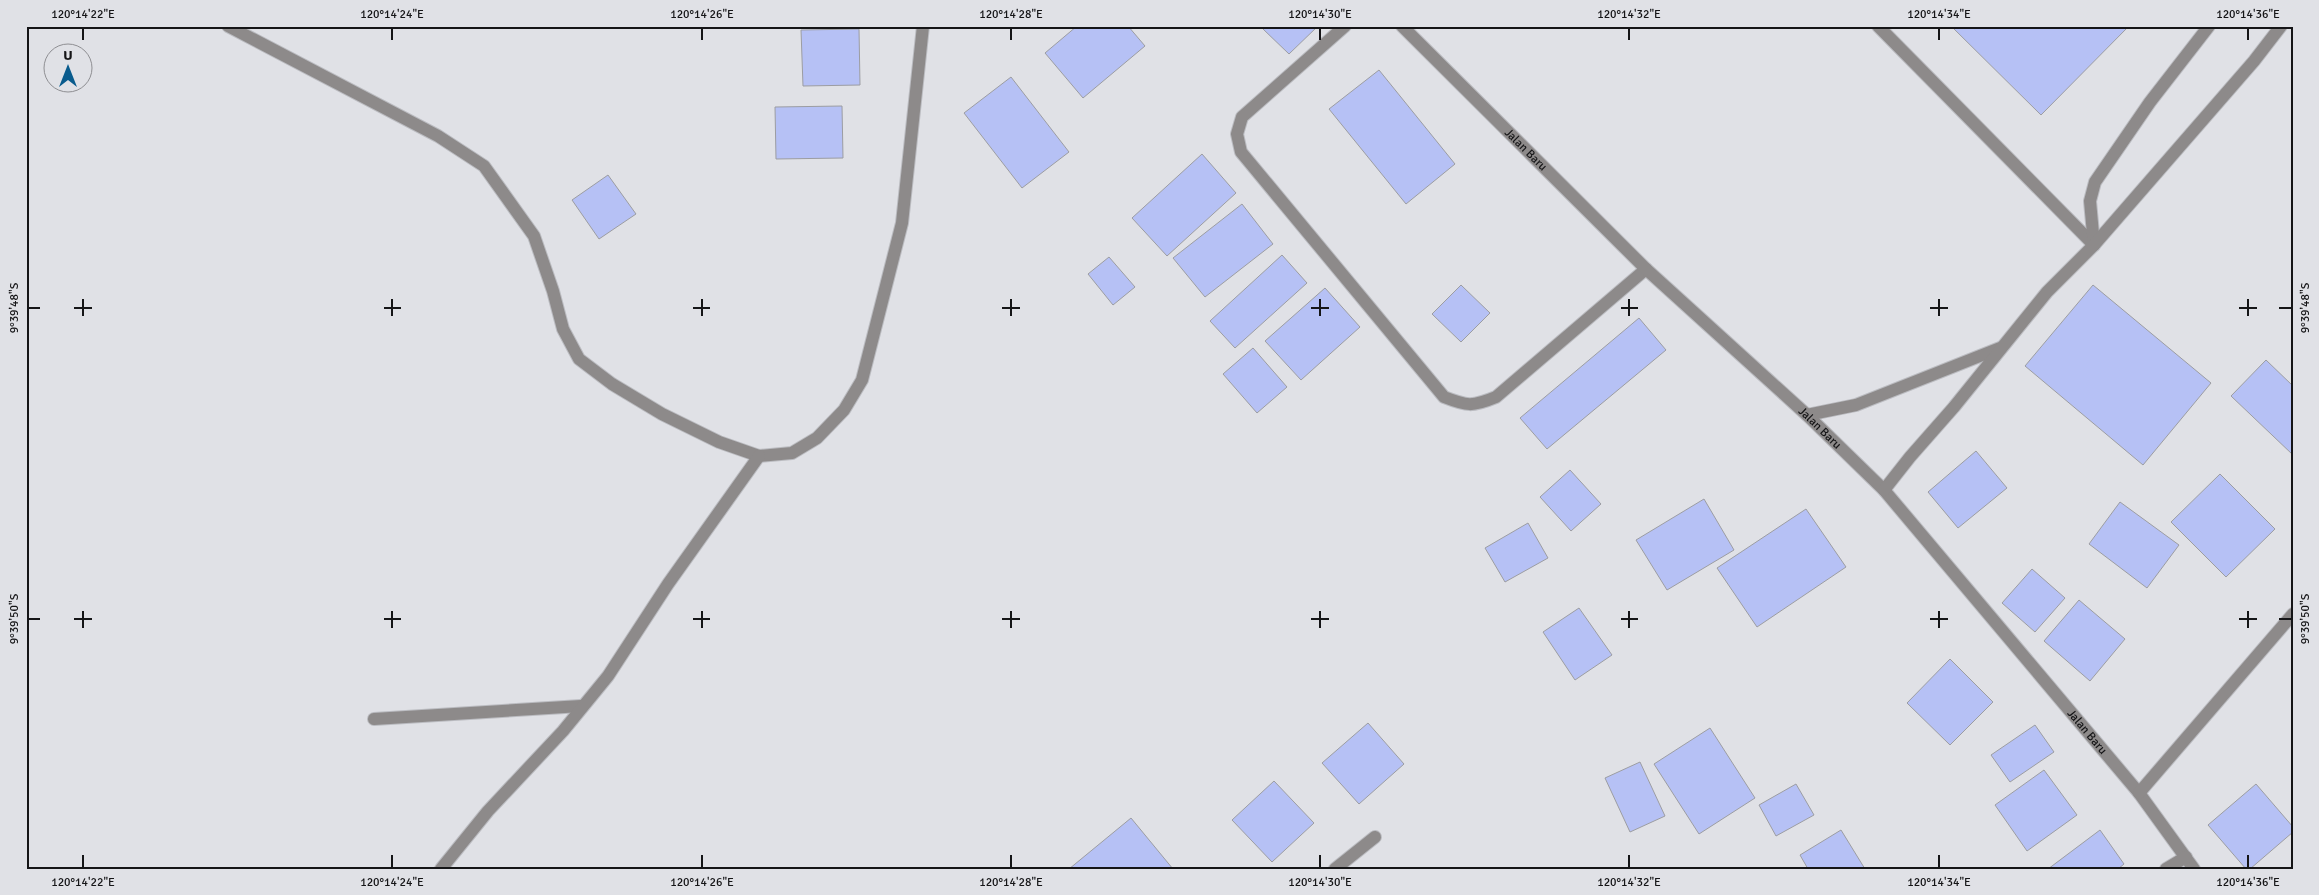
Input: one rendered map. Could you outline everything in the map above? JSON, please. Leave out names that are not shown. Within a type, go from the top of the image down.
[{"type":"street","points":[[228,26],[438,136],[484,166],[534,236],[553,291],[563,329],[579,359],[612,384],[662,414],[719,442],[759,456],[792,453],[817,438],[844,410],[862,380],[902,223],[923,26]]},
{"type":"street","points":[[1345,26],[1242,117],[1237,134],[1241,152],[1444,397],[1466,406],[1479,404],[1496,397],[1646,269]]},
{"type":"street","name":"Jalan Baru","points":[[1402,26],[1646,269],[1807,415],[1884,490],[2139,793],[2194,869]]},
{"type":"street","points":[[1878,26],[2094,245]]},
{"type":"street","points":[[2094,245],[2090,202],[2095,182],[2150,102],[2209,26]]},
{"type":"street","points":[[1884,490],[2048,292],[2094,245],[2254,61],[2281,26]]},
{"type":"street","points":[[1807,415],[1856,405],[2001,347]]},
{"type":"street","points":[[441,869],[488,811],[563,731],[581,706],[608,676],[668,584],[759,456]]},
{"type":"street","points":[[2139,793],[2293,614]]},
{"type":"street","points":[[374,719],[581,706]]},
{"type":"street","points":[[1335,869],[1375,837]]},
{"type":"street","points":[[2166,869],[2186,857]]},
{"type":"building","points":[[1077,26],[1128,26],[1145,46],[1083,98],[1045,53]]},
{"type":"building","points":[[1265,26],[1318,26],[1289,54],[1263,29]]},
{"type":"building","points":[[1951,26],[2129,26],[2041,115]]},
{"type":"building","points":[[859,29],[860,85],[803,86],[801,30]]},
{"type":"building","points":[[1379,70],[1455,164],[1406,204],[1329,109]]},
{"type":"building","points":[[1011,77],[1069,152],[1022,188],[964,113]]},
{"type":"building","points":[[842,106],[843,158],[776,159],[775,107]]},
{"type":"building","points":[[1202,154],[1236,193],[1167,256],[1132,218]]},
{"type":"building","points":[[608,175],[636,214],[599,239],[572,200]]},
{"type":"building","points":[[1242,204],[1273,244],[1205,297],[1173,258]]},
{"type":"building","points":[[1282,255],[1307,283],[1235,348],[1210,321]]},
{"type":"building","points":[[1109,257],[1135,287],[1113,305],[1088,274]]},
{"type":"building","points":[[1461,285],[1490,313],[1461,342],[1432,314]]},
{"type":"building","points":[[2093,285],[2211,383],[2143,465],[2025,366]]},
{"type":"building","points":[[1325,288],[1360,327],[1301,380],[1265,341]]},
{"type":"building","points":[[1639,318],[1666,350],[1547,449],[1520,418]]},
{"type":"building","points":[[1253,348],[1287,387],[1257,413],[1223,374]]},
{"type":"building","points":[[2266,360],[2293,386],[2293,455],[2231,396]]},
{"type":"building","points":[[1976,451],[2007,488],[1958,528],[1928,492]]},
{"type":"building","points":[[1570,470],[1601,504],[1571,531],[1540,497]]},
{"type":"building","points":[[2220,474],[2275,529],[2226,577],[2171,522]]},
{"type":"building","points":[[1704,499],[1734,550],[1667,590],[1636,540]]},
{"type":"building","points":[[2120,502],[2179,545],[2147,588],[2089,544]]},
{"type":"building","points":[[1806,509],[1846,567],[1757,627],[1717,568]]},
{"type":"building","points":[[1528,523],[1548,558],[1505,582],[1485,548]]},
{"type":"building","points":[[2032,569],[2065,598],[2035,632],[2002,603]]},
{"type":"building","points":[[2079,600],[2125,639],[2090,681],[2044,641]]},
{"type":"building","points":[[1579,608],[1612,655],[1575,680],[1543,632]]},
{"type":"building","points":[[1950,659],[1993,702],[1950,745],[1907,703]]},
{"type":"building","points":[[1368,723],[1404,764],[1359,804],[1322,763]]},
{"type":"building","points":[[2035,725],[2054,752],[2010,782],[1991,755]]},
{"type":"building","points":[[1710,728],[1755,798],[1699,834],[1654,764]]},
{"type":"building","points":[[1640,762],[1665,816],[1630,832],[1605,778]]},
{"type":"building","points":[[2044,770],[2077,815],[2027,851],[1995,805]]},
{"type":"building","points":[[1274,781],[1314,823],[1272,862],[1232,820]]},
{"type":"building","points":[[1796,784],[1814,815],[1776,836],[1759,805]]},
{"type":"building","points":[[2256,784],[2293,827],[2293,832],[2250,869],[2246,869],[2208,825]]},
{"type":"building","points":[[1131,818],[1173,869],[1069,869]]},
{"type":"building","points":[[1841,830],[1865,869],[1808,869],[1800,855]]},
{"type":"building","points":[[2100,830],[2124,864],[2118,869],[2048,869]]}]
